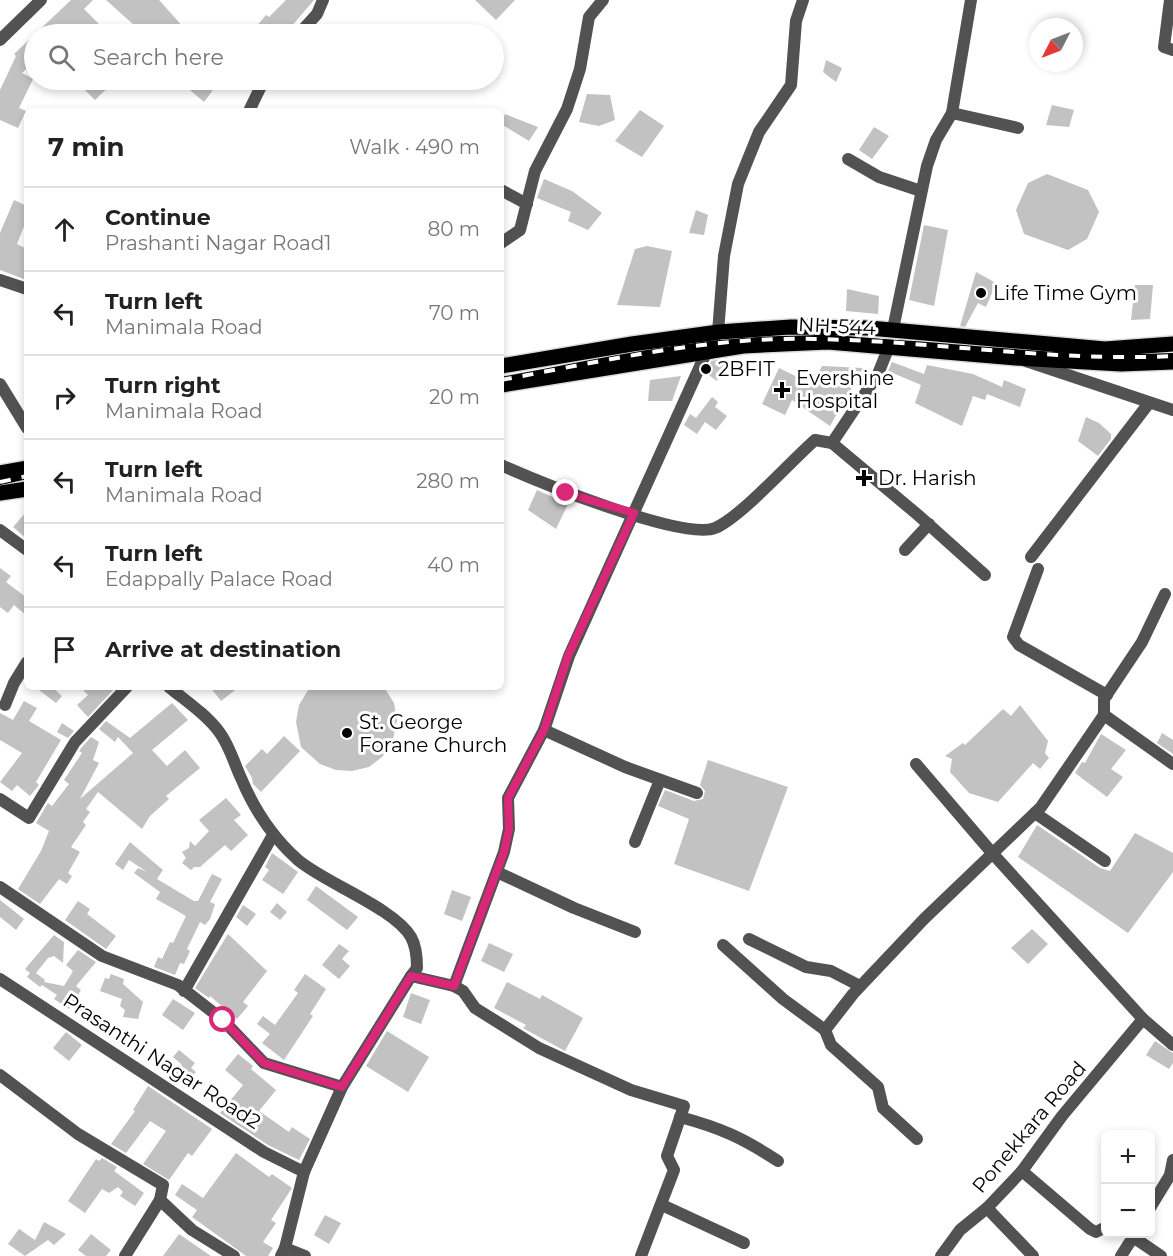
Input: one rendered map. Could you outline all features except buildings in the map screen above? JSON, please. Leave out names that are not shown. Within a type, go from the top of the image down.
[{"type":"main road","name":"NH-544","points":[[504,366],[718,332],[791,327],[869,327],[1015,341]]},
{"type":"main road","points":[[1016,358],[1015,341],[1105,349],[1172,341]]},
{"type":"main road","name":"NH-544","points":[[504,385],[742,346],[828,342],[888,349],[1016,358],[1121,364],[1173,362]]},
{"type":"main road","points":[[3,473],[24,469]]},
{"type":"main road","points":[[3,494],[24,490]]},
{"type":"street","points":[[0,40],[41,0]]},
{"type":"street","points":[[307,24],[316,14],[323,0]]},
{"type":"street","points":[[504,241],[520,230],[535,171],[567,109],[580,69],[589,17],[603,0]]},
{"type":"street","points":[[454,986],[496,872],[509,829],[508,798],[544,730],[568,656],[706,353],[718,332],[724,256],[738,184],[759,132],[791,86],[796,21],[803,0]]},
{"type":"street","points":[[893,330],[921,192],[936,140],[952,113],[971,0]]},
{"type":"street","points":[[1170,0],[1164,47],[1173,50]]},
{"type":"street","points":[[250,108],[259,90]]},
{"type":"street","points":[[952,113],[1018,128]]},
{"type":"street","points":[[848,159],[879,177],[921,192]]},
{"type":"street","points":[[504,192],[526,204]]},
{"type":"street","points":[[0,280],[24,288]]},
{"type":"street","points":[[832,443],[878,374],[888,349]]},
{"type":"street","points":[[1016,358],[1173,410]]},
{"type":"street","points":[[0,384],[24,423]]},
{"type":"street","points":[[1031,557],[1149,403]]},
{"type":"street","points":[[504,466],[566,493],[682,529],[712,529],[734,515],[815,440],[832,443],[929,524],[985,575]]},
{"type":"street","points":[[905,550],[929,524]]},
{"type":"street","points":[[0,530],[24,548]]},
{"type":"street","points":[[1038,569],[1013,637],[1019,645],[1107,695]]},
{"type":"street","points":[[825,1030],[860,986],[924,919],[1035,813],[1104,715],[1104,699],[1142,642],[1165,594]]},
{"type":"street","points":[[5,705],[24,667]]},
{"type":"street","points":[[0,799],[29,818],[75,742],[124,690]]},
{"type":"street","points":[[173,690],[212,723],[220,734],[249,796],[273,835],[301,862],[361,898],[401,926],[411,937],[417,955],[417,968],[342,1087],[304,1172],[283,1252],[305,1256]]},
{"type":"street","points":[[1104,715],[1173,764]]},
{"type":"street","points":[[544,730],[660,780],[697,793]]},
{"type":"street","points":[[916,764],[993,854],[1143,1019],[1173,1045]]},
{"type":"street","points":[[635,842],[660,780]]},
{"type":"street","points":[[1035,813],[1105,861]]},
{"type":"street","points":[[184,990],[273,835]]},
{"type":"street","points":[[496,872],[574,908],[635,932]]},
{"type":"street","points":[[0,887],[102,956],[177,985],[223,1020],[264,1063],[342,1087]]},
{"type":"street","points":[[749,939],[806,967],[831,971],[860,986]]},
{"type":"street","points":[[723,945],[783,999],[825,1030],[831,1045],[878,1087],[883,1108],[917,1139]]},
{"type":"street","points":[[411,976],[454,986],[463,991],[475,1008],[539,1048],[631,1090],[684,1106],[667,1156],[674,1170],[640,1256]]},
{"type":"street","name":"Prasanthi Nagar Road2","points":[[0,980],[264,1152],[304,1172]]},
{"type":"street","name":"Ponekkara Road","points":[[941,1256],[960,1230],[987,1208],[1022,1171],[1062,1116],[1143,1019]]},
{"type":"street","points":[[1,1080],[78,1134],[163,1185],[160,1200],[124,1256]]},
{"type":"street","points":[[680,1117],[723,1129],[749,1142],[778,1161]]},
{"type":"street","points":[[1155,1200],[1170,1175],[1173,1160]]},
{"type":"street","points":[[1022,1171],[1090,1228],[1096,1232],[1101,1230]]},
{"type":"street","points":[[160,1200],[192,1230],[234,1256]]},
{"type":"street","points":[[662,1205],[744,1243]]},
{"type":"street","points":[[987,1208],[1033,1256]]},
{"type":"street","points":[[1121,1256],[1132,1238]]},
{"type":"street","points":[[1138,1238],[1161,1256]]},
{"type":"railway","points":[[504,379],[657,351],[736,341],[776,339],[905,343],[1083,356],[1173,356]]},
{"type":"railway","points":[[0,482],[24,477]]},
{"type":"place","name":"Life Time Gym","points":[[981,293]]},
{"type":"place","name":"2BFIT","points":[[706,369]]},
{"type":"place","name":"Evershine Hospital","points":[[782,390]]},
{"type":"place","name":"Dr. Harish","points":[[864,478]]},
{"type":"place","name":"St. George Forane Church","points":[[347,733]]},
{"type":"route","points":[[223,1020],[264,1063],[342,1087],[411,976],[454,986],[504,852],[509,829],[508,798],[544,730],[568,656],[634,513],[566,493]]}]
